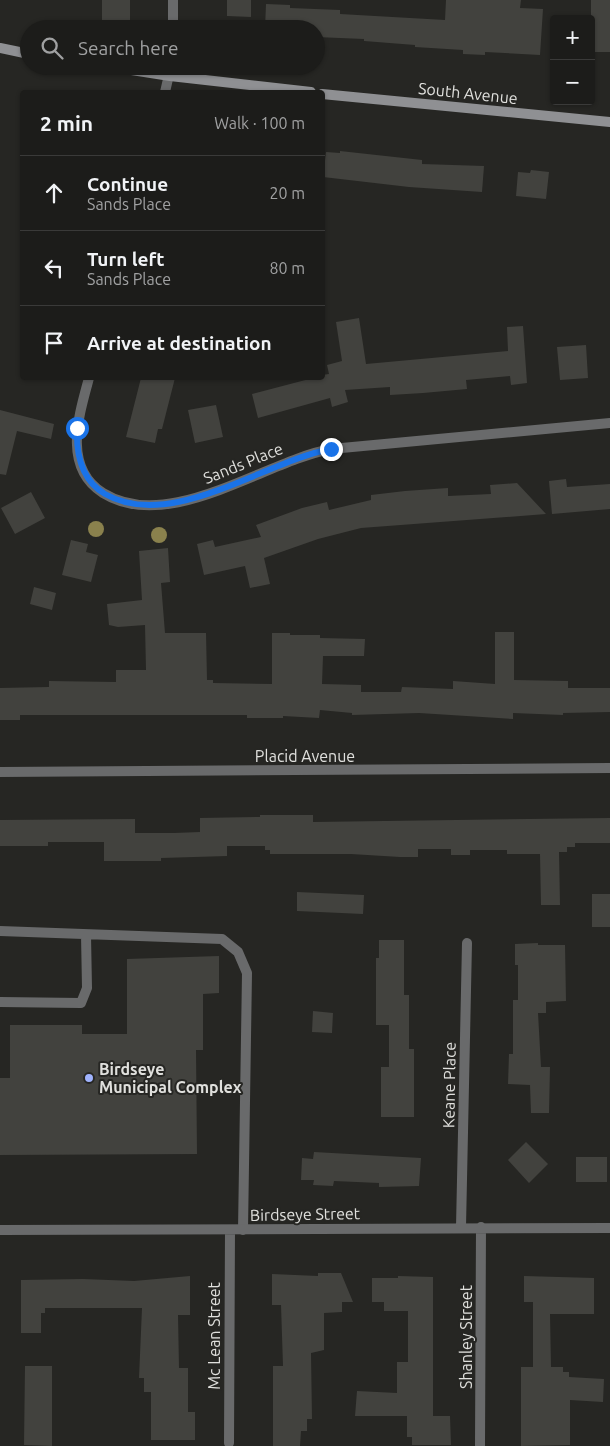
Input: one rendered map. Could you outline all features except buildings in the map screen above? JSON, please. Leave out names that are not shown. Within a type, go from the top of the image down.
[{"type":"main road","points":[[0,48],[20,52]]},
{"type":"main road","points":[[197,75],[298,90]]},
{"type":"main road","name":"South Avenue","points":[[325,94],[610,122]]},
{"type":"street","points":[[172,0],[173,20]]},
{"type":"street","points":[[165,90],[169,75]]},
{"type":"street","name":"Sands Place","points":[[89,380],[77,428],[76,443],[80,463],[88,479],[100,491],[119,501],[138,505],[175,502],[204,495],[232,486],[300,456],[331,449],[610,423]]},
{"type":"street","name":"Placid Avenue","points":[[0,772],[610,768]]},
{"type":"street","points":[[0,931],[222,939],[238,952],[247,973],[243,1230]]},
{"type":"street","points":[[0,1002],[80,1003],[87,988],[86,935]]},
{"type":"street","name":"Keane Place","points":[[461,1227],[467,943]]},
{"type":"street","name":"Shanley Street","points":[[480,1446],[481,1227]]},
{"type":"street","name":"Birdseye Street","points":[[0,1230],[610,1228]]},
{"type":"street","name":"Mc Lean Street","points":[[229,1443],[230,1230]]},
{"type":"place","name":"Birdseye Municipal Complex","points":[[89,1078]]},
{"type":"route","points":[[77,428],[76,443],[78,454],[83,471],[88,479],[100,491],[109,496],[119,501],[138,505],[175,502],[204,495],[232,486],[300,456],[331,449]]}]
